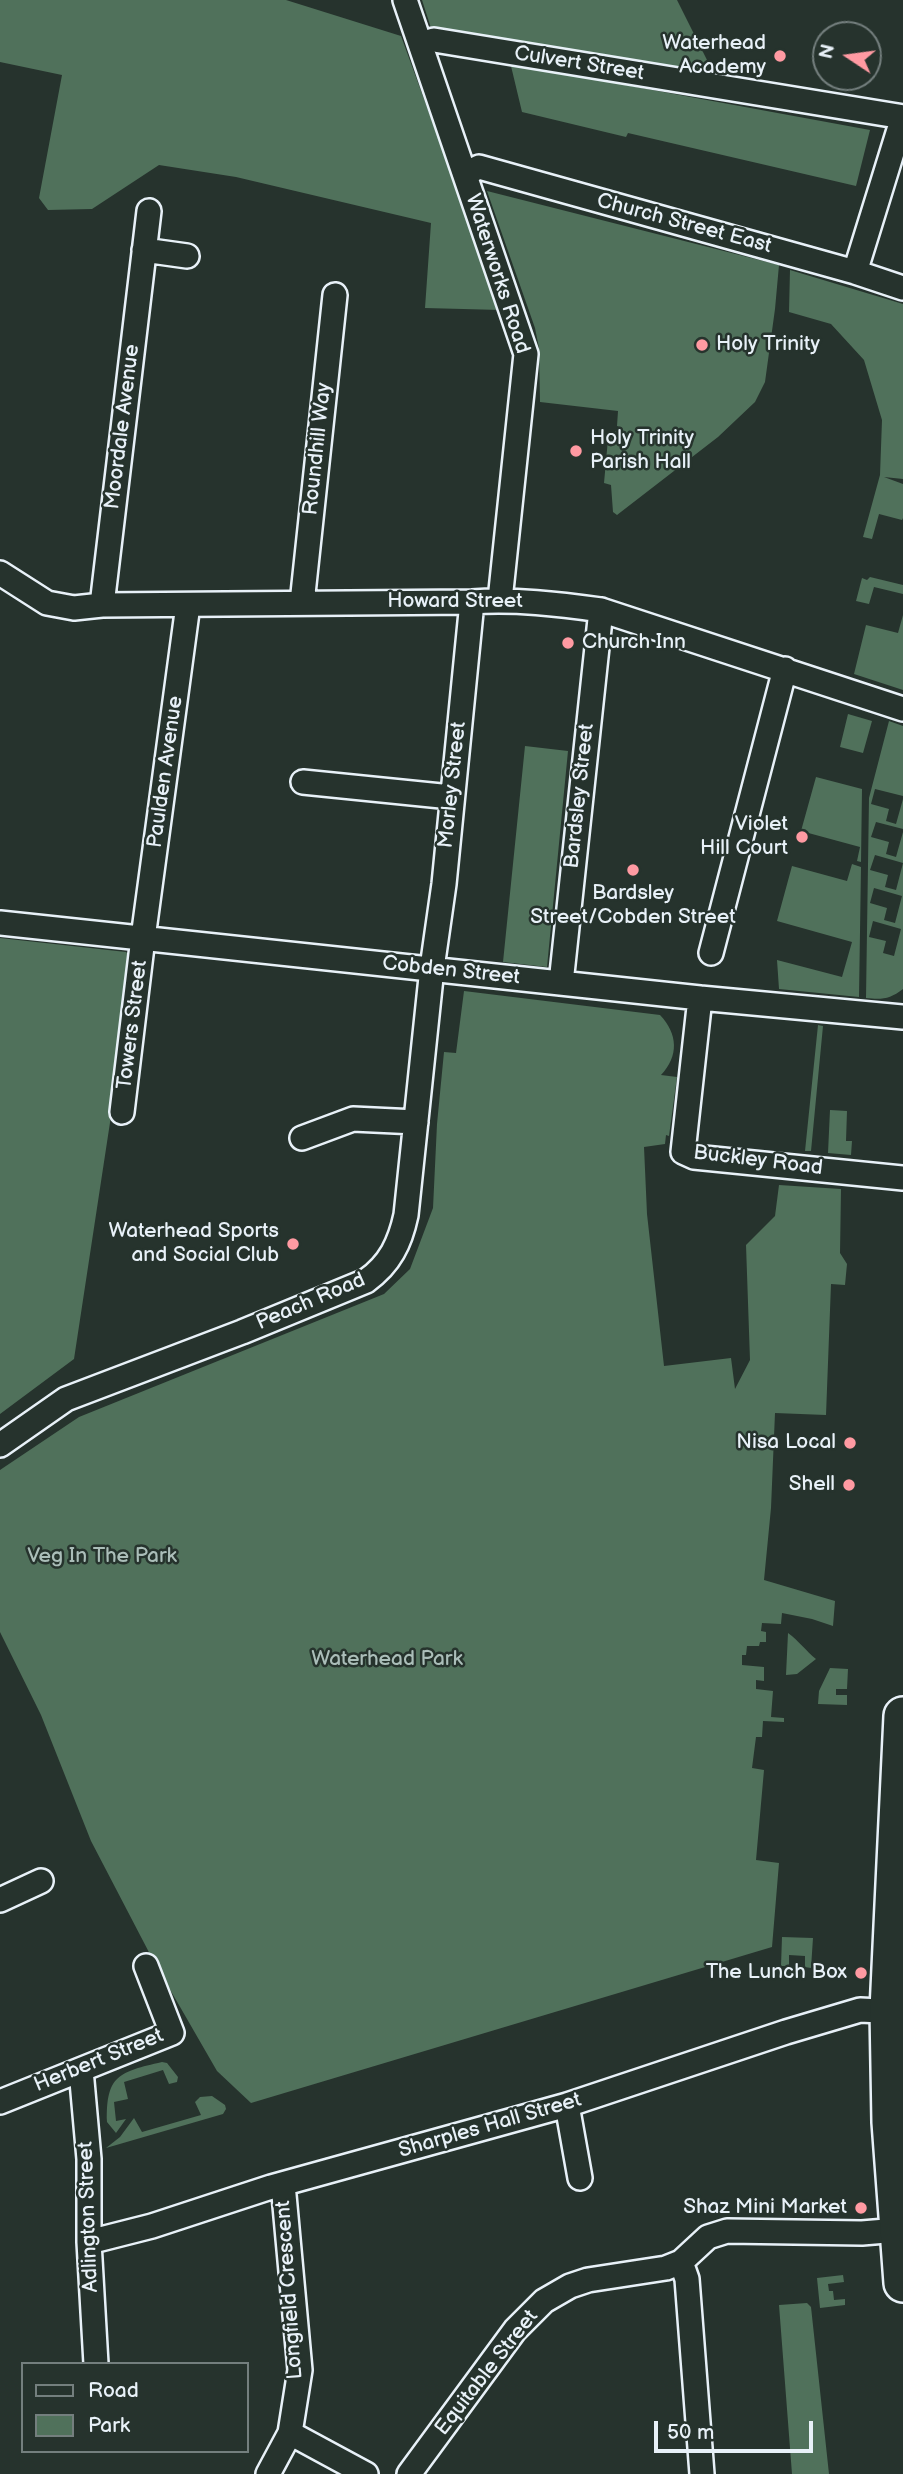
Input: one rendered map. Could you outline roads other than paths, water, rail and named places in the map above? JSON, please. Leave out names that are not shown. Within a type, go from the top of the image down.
[{"type":"main road","points":[[903,1716],[891,2122],[903,2283]]},
{"type":"street","name":"Waterworks Road","points":[[405,0],[526,354],[500,600]]},
{"type":"street","name":"Culvert Street","points":[[421,44],[434,40],[903,117]]},
{"type":"street","points":[[855,272],[903,117]]},
{"type":"street","name":"Church Street East","points":[[465,174],[479,167],[855,272],[903,288]]},
{"type":"street","name":"Moordale Avenue","points":[[102,605],[149,211]]},
{"type":"street","points":[[144,250],[187,256]]},
{"type":"street","name":"Roundhill Way","points":[[302,603],[335,295]]},
{"type":"street","name":"Howard Street","points":[[0,573],[47,603],[74,608],[102,605],[500,600],[562,604],[601,610],[903,709]]},
{"type":"street","name":"Morley Street","points":[[432,968],[444,884],[472,602]]},
{"type":"street","name":"Paulden Avenue","points":[[143,938],[188,605]]},
{"type":"street","name":"Bardsley Street","points":[[561,982],[601,610]]},
{"type":"street","points":[[711,953],[785,669]]},
{"type":"street","points":[[303,782],[451,797]]},
{"type":"street","name":"Cobden Street","points":[[0,923],[700,998],[903,1017]]},
{"type":"street","name":"Towers Street","points":[[122,1112],[143,938]]},
{"type":"street","name":"Peach Road","points":[[0,1445],[66,1399],[242,1332],[375,1275],[396,1248],[403,1227],[432,968]]},
{"type":"street","name":"Buckley Road","points":[[700,998],[683,1152],[694,1157],[903,1178]]},
{"type":"street","points":[[302,1138],[353,1119],[416,1122]]},
{"type":"street","points":[[0,1900],[41,1881]]},
{"type":"street","name":"Herbert Street","points":[[0,2102],[172,2033],[146,1966]]},
{"type":"street","name":"Sharples Hall Street","points":[[89,2242],[152,2226],[283,2184],[567,2105],[860,2010],[896,2011]]},
{"type":"street","name":"Adlington Street","points":[[81,2070],[89,2159],[89,2242],[96,2362]]},
{"type":"street","points":[[567,2105],[580,2178]]},
{"type":"street","name":"Longfield Crescent","points":[[268,2474],[290,2433],[300,2370],[283,2184]]},
{"type":"street","name":"Equitable Street","points":[[410,2474],[515,2330],[544,2301],[570,2286],[588,2280],[666,2268],[681,2262],[708,2237],[727,2231],[862,2234],[898,2230]]},
{"type":"street","points":[[681,2262],[687,2279],[702,2474]]},
{"type":"street","points":[[290,2433],[366,2474]]},
{"type":"place","name":"Waterhead Academy","points":[[780,56]]},
{"type":"place","name":"Holy Trinity","points":[[702,345]]},
{"type":"place","name":"Holy Trinity Parish Hall","points":[[576,451]]},
{"type":"place","name":"Church Inn","points":[[568,643]]},
{"type":"place","name":"Violet Hill Court","points":[[802,837]]},
{"type":"place","name":"Bardsley Street/Cobden Street","points":[[633,870]]},
{"type":"place","name":"Waterhead Sports and Social Club","points":[[293,1244]]},
{"type":"place","name":"Nisa Local","points":[[850,1443]]},
{"type":"place","name":"Shell","points":[[849,1485]]},
{"type":"place","name":"The Lunch Box","points":[[861,1973]]},
{"type":"place","name":"Shaz Mini Market","points":[[861,2208]]},
{"type":"park label","name":"Veg In The Park","points":[[102,1557]]},
{"type":"park label","name":"Waterhead Park","points":[[387,1660]]}]
